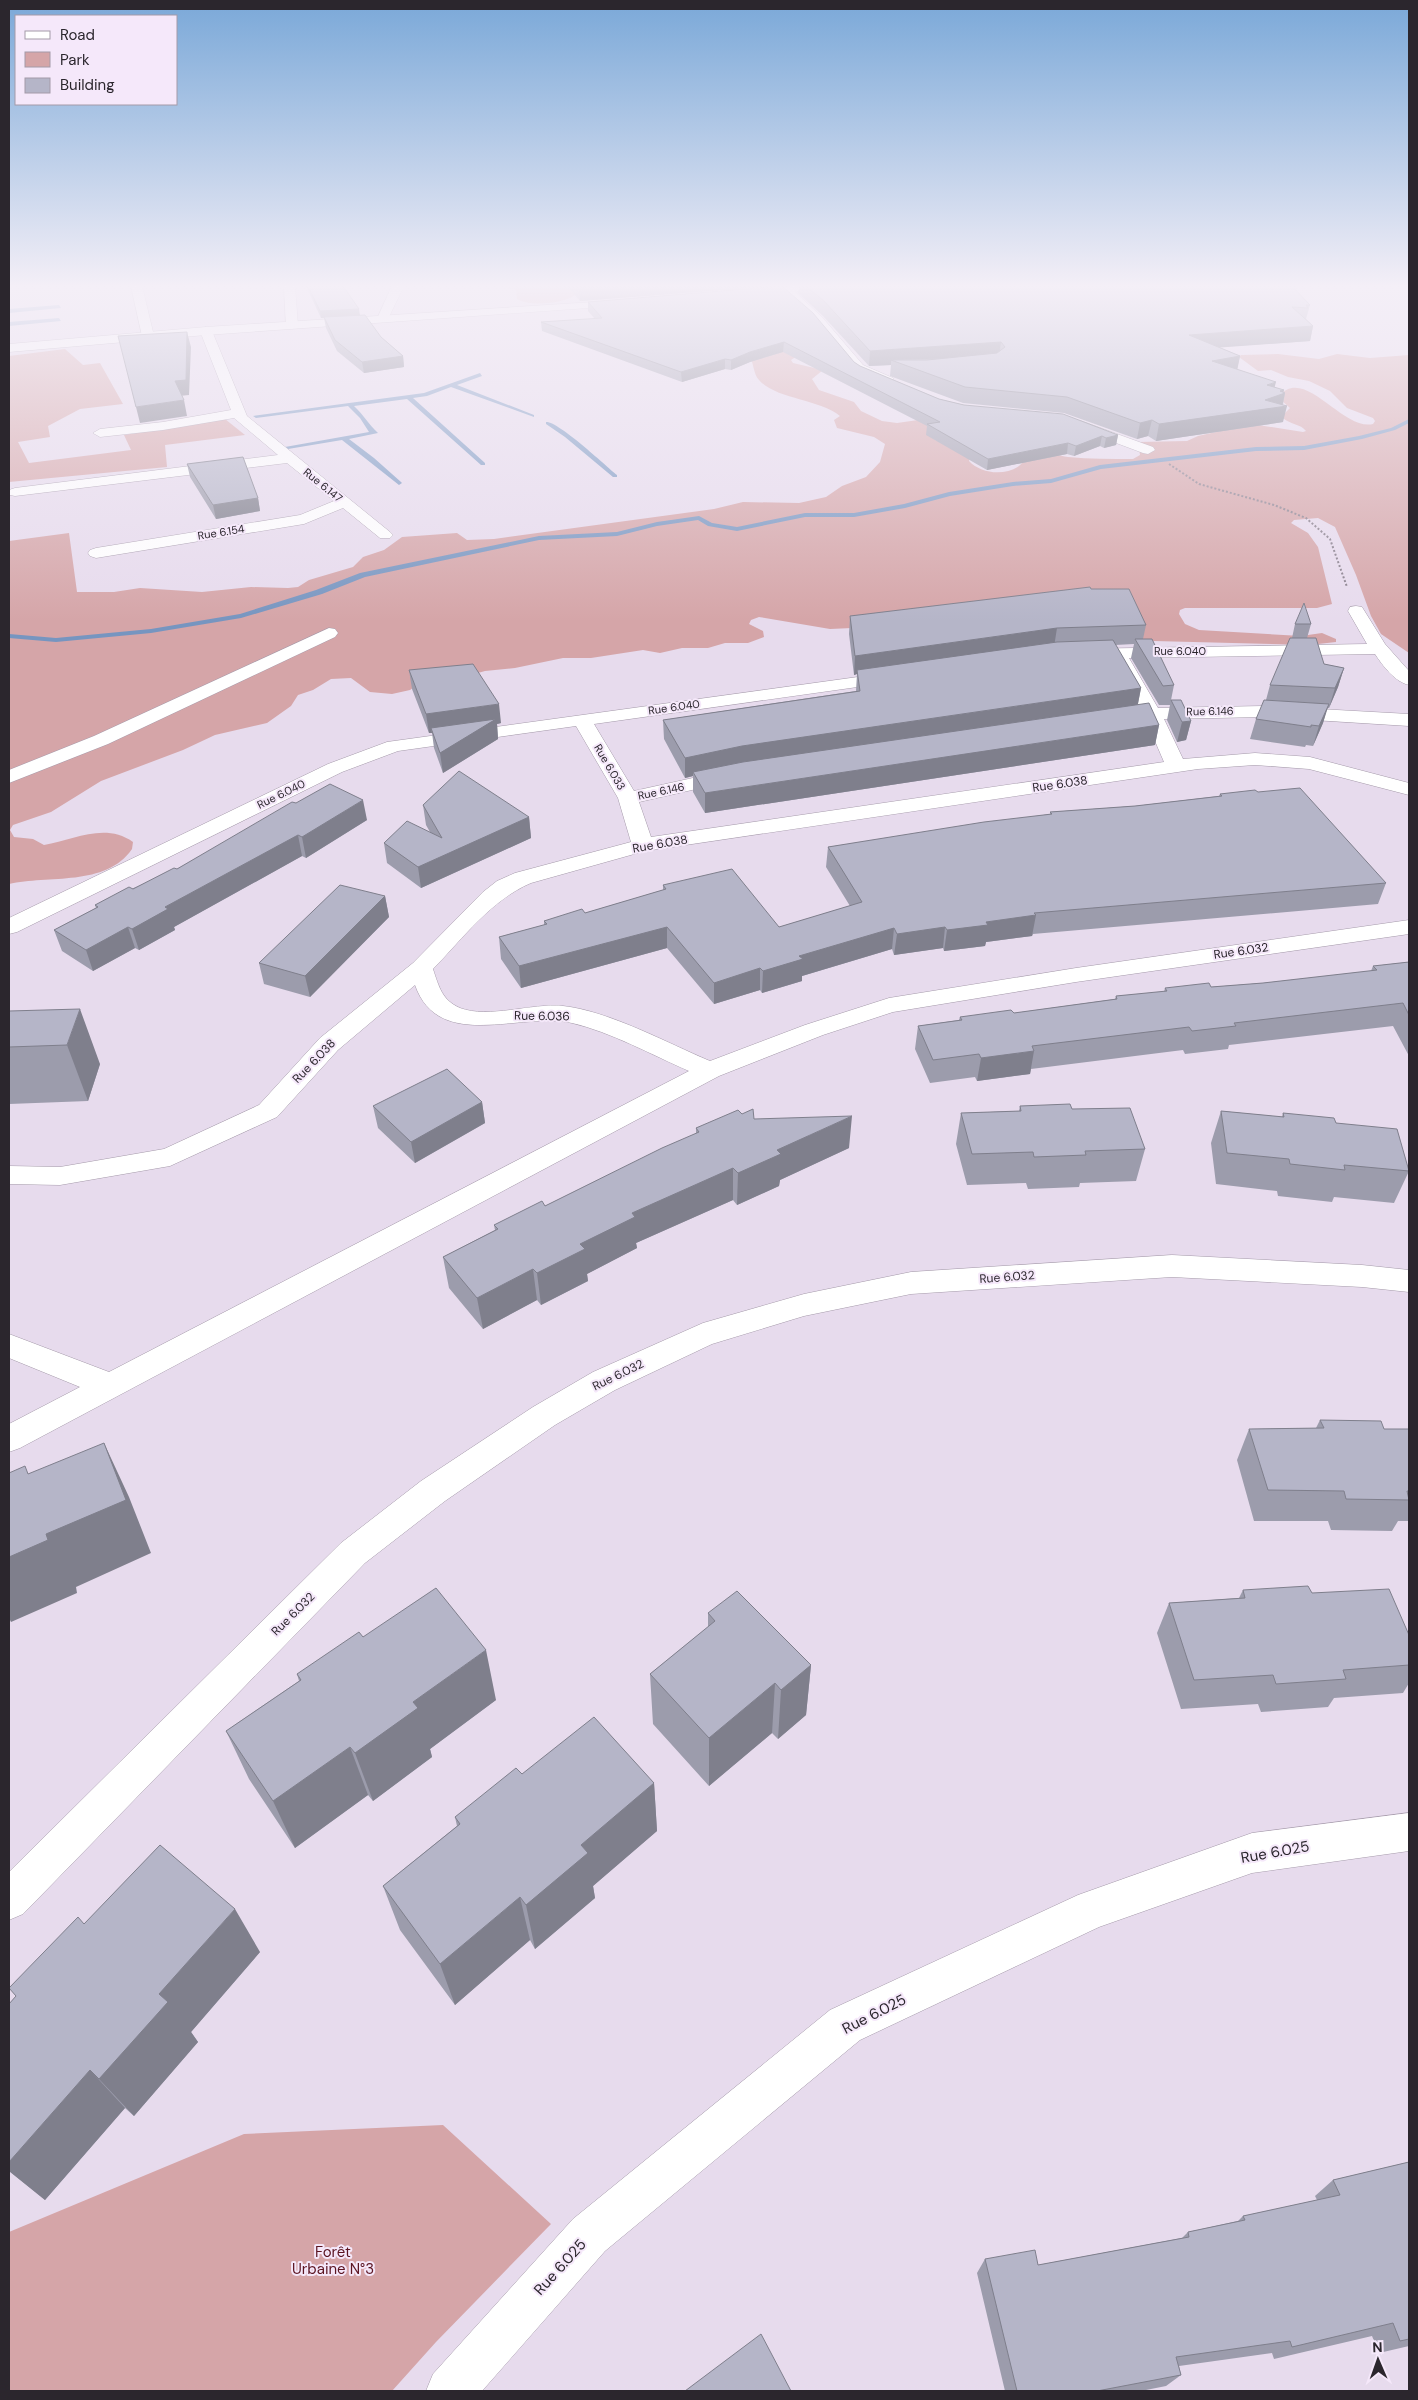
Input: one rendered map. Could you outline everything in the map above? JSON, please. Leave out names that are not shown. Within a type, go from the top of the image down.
[{"type":"street","name":"Rue 6.147","points":[[232,398],[238,413],[250,426],[385,535]]},
{"type":"street","points":[[100,433],[163,426],[238,413]]},
{"type":"street","points":[[1070,420],[1148,450]]},
{"type":"street","points":[[16,492],[290,458]]},
{"type":"street","name":"Rue 6.154","points":[[96,553],[304,519],[344,502]]},
{"type":"street","points":[[1356,611],[1378,649],[1392,666],[1409,680]]},
{"type":"street","points":[[9,777],[101,740],[330,633]]},
{"type":"street","name":"Rue 6.040","points":[[1063,654],[1378,649]]},
{"type":"street","points":[[1116,652],[1152,713],[1176,766]]},
{"type":"street","name":"Rue 6.040","points":[[9,927],[358,758],[394,746],[913,674]]},
{"type":"street","name":"Rue 6.146","points":[[1104,720],[1152,713],[1232,710],[1409,720]]},
{"type":"street","name":"Rue 6.033","points":[[582,720],[628,798],[643,845]]},
{"type":"street","name":"Rue 6.038","points":[[9,1176],[60,1176],[170,1157],[268,1111],[329,1044],[421,968],[491,897],[505,886],[523,878],[643,845],[1176,766],[1256,759],[1310,763],[1409,789]]},
{"type":"street","name":"Rue 6.146","points":[[628,798],[752,772]]},
{"type":"street","name":"Rue 6.032","points":[[9,1439],[416,1223],[710,1070],[814,1030],[889,1005],[1076,975],[1409,926]]},
{"type":"street","name":"Rue 6.036","points":[[421,968],[433,1001],[440,1008],[462,1016],[478,1019],[527,1013],[563,1014],[590,1020],[710,1070]]},
{"type":"street","name":"Rue 6.032","points":[[9,1900],[354,1554],[432,1491],[544,1416],[604,1381],[703,1335],[804,1305],[911,1283],[1172,1266],[1362,1276],[1409,1281]]},
{"type":"street","points":[[9,1346],[111,1386]]},
{"type":"street","name":"Rue 6.025","points":[[450,2391],[589,2235],[846,2025],[1092,1909],[1252,1853],[1409,1832]]},
{"type":"path","points":[[1192,480],[1199,484],[1274,505],[1306,518],[1330,538],[1356,611]]},
{"type":"green space","points":[[9,398],[120,398],[123,404],[80,409],[48,426],[50,437],[18,442],[29,463],[131,450],[124,435],[225,419],[245,435],[165,445],[167,467],[9,482]]},
{"type":"green space","points":[[796,398],[842,398],[854,402],[861,411],[882,421],[897,423],[925,419],[935,440],[971,451],[969,461],[980,469],[1000,472],[1019,466],[1037,452],[1076,458],[1133,459],[1140,455],[1138,442],[1187,441],[1198,436],[1252,424],[1306,431],[1283,418],[1283,415],[1290,408],[1280,398],[1319,398],[1361,424],[1373,424],[1375,421],[1373,418],[1347,408],[1337,398],[1409,398],[1409,653],[1381,634],[1371,616],[1335,527],[1318,518],[1294,520],[1291,523],[1308,533],[1318,547],[1332,604],[1317,608],[1185,608],[1180,610],[1179,614],[1185,624],[1199,630],[1301,636],[1322,633],[1336,639],[1336,642],[1309,645],[1154,641],[1125,636],[852,628],[830,629],[759,617],[751,620],[749,624],[763,631],[764,637],[748,643],[725,643],[708,648],[682,648],[660,653],[643,650],[591,658],[563,658],[515,668],[485,671],[460,678],[418,684],[410,690],[392,694],[370,692],[351,678],[331,679],[313,690],[298,695],[291,706],[267,723],[215,735],[183,750],[101,781],[51,812],[13,825],[10,830],[14,837],[33,839],[44,845],[100,833],[122,836],[133,842],[132,849],[121,861],[107,869],[75,877],[9,884],[9,541],[69,533],[77,592],[114,592],[140,588],[202,592],[251,587],[298,587],[309,580],[353,567],[363,557],[384,550],[402,537],[457,533],[467,540],[494,539],[714,509],[743,502],[799,503],[826,497],[842,486],[866,477],[880,462],[885,444],[874,437],[837,428],[834,420],[840,416],[821,406]]},
{"type":"green space","name":"Forêt Urbaine N°3","points":[[443,2125],[551,2224],[436,2342],[392,2391],[9,2391],[9,2232],[244,2134]]},
{"type":"building","points":[[134,398],[183,398],[184,400],[136,407]]},
{"type":"building","points":[[893,398],[937,398],[964,405],[1063,414],[1118,435],[1106,438],[1102,436],[1076,446],[1068,443],[988,459],[927,424],[940,422]]},
{"type":"building","points":[[1070,398],[1271,398],[1265,400],[1287,406],[1159,424],[1152,420],[1140,423]]},
{"type":"building","points":[[243,457],[258,498],[213,505],[187,464]]},
{"type":"building","points":[[1090,587],[1091,589],[1129,589],[1146,625],[1057,628],[855,656],[850,616]]},
{"type":"building","points":[[1304,603],[1311,624],[1295,624]]},
{"type":"building","points":[[1290,638],[1316,638],[1324,664],[1344,668],[1335,688],[1270,685]]},
{"type":"building","points":[[1135,639],[1152,639],[1174,685],[1163,686]]},
{"type":"building","points":[[1113,640],[1141,688],[742,746],[685,758],[663,720],[860,691],[857,670],[1057,642]]},
{"type":"building","points":[[473,664],[499,704],[426,714],[409,670]]},
{"type":"building","points":[[1171,700],[1181,700],[1191,721],[1182,722]]},
{"type":"building","points":[[1264,700],[1329,704],[1319,726],[1311,725],[1311,727],[1256,719]]},
{"type":"building","points":[[1149,703],[1159,725],[705,793],[693,772],[743,762]]},
{"type":"building","points":[[496,719],[440,753],[431,728]]},
{"type":"building","points":[[459,771],[529,817],[418,867],[384,843],[407,821],[442,838],[423,805]]},
{"type":"building","points":[[330,784],[363,800],[302,837],[298,835],[165,907],[168,909],[132,929],[128,927],[86,950],[54,930],[98,907],[95,905],[129,887],[133,889],[174,868],[177,869],[292,802],[296,803]]},
{"type":"building","points":[[1300,788],[1386,883],[1034,913],[1036,915],[986,922],[988,925],[947,930],[945,927],[897,934],[894,928],[799,956],[803,959],[763,971],[760,968],[714,983],[667,927],[519,966],[499,937],[547,924],[544,921],[582,909],[585,913],[666,889],[663,885],[732,869],[779,927],[862,902],[828,847],[984,822],[1052,814],[1050,812],[1135,806],[1222,796],[1220,794],[1255,790],[1258,792]]},
{"type":"building","points":[[340,885],[385,896],[305,976],[259,963]]},
{"type":"building","points":[[1409,962],[1409,1015],[1403,1003],[1234,1023],[1236,1026],[1192,1031],[1189,1027],[1032,1046],[1034,1051],[981,1058],[979,1054],[933,1060],[918,1026],[962,1020],[960,1017],[1011,1010],[1014,1013],[1117,999],[1116,996],[1167,991],[1165,988],[1209,983],[1211,987],[1263,983],[1377,970],[1373,966]]},
{"type":"building","points":[[80,1009],[67,1045],[9,1047],[9,1011]]},
{"type":"building","points":[[447,1069],[482,1102],[411,1142],[373,1106]]},
{"type":"building","points":[[1070,1104],[1072,1109],[1130,1108],[1145,1149],[1085,1151],[1086,1155],[1034,1157],[1033,1152],[972,1154],[961,1113],[1021,1111],[1020,1106]]},
{"type":"building","points":[[753,1109],[754,1119],[852,1116],[777,1150],[781,1154],[738,1173],[733,1168],[632,1213],[635,1217],[580,1244],[585,1249],[537,1273],[533,1269],[477,1298],[443,1257],[498,1229],[494,1225],[542,1201],[545,1206],[662,1148],[699,1132],[696,1128],[738,1110],[742,1114]]},
{"type":"building","points":[[1221,1111],[1284,1117],[1283,1113],[1334,1118],[1336,1123],[1397,1129],[1409,1171],[1344,1165],[1345,1170],[1290,1164],[1289,1159],[1227,1153]]},
{"type":"building","points":[[1320,1420],[1381,1421],[1384,1429],[1409,1429],[1409,1491],[1407,1491],[1409,1500],[1346,1499],[1344,1491],[1268,1490],[1249,1429],[1324,1428]]},
{"type":"building","points":[[104,1443],[126,1500],[46,1534],[48,1540],[9,1557],[9,1473],[25,1466],[28,1474]]},
{"type":"building","points":[[1308,1586],[1312,1593],[1389,1589],[1409,1635],[1409,1665],[1343,1670],[1346,1679],[1276,1684],[1273,1675],[1194,1680],[1169,1603],[1245,1598],[1243,1590]]},
{"type":"building","points":[[436,1588],[486,1650],[413,1702],[418,1708],[355,1753],[350,1747],[273,1801],[226,1731],[301,1680],[297,1674],[359,1632],[363,1637]]},
{"type":"building","points":[[737,1591],[811,1665],[781,1690],[775,1683],[709,1738],[650,1674],[715,1621],[708,1613]]},
{"type":"building","points":[[594,1717],[654,1783],[581,1845],[588,1853],[526,1905],[520,1897],[440,1964],[383,1886],[460,1824],[455,1817],[516,1768],[522,1774]]},
{"type":"building","points":[[160,1845],[235,1909],[159,1994],[168,2002],[99,2079],[90,2070],[9,2162],[9,2004],[16,1996],[9,1988],[78,1917],[84,1924]]},
{"type":"building","points":[[1409,2162],[1409,2339],[1400,2341],[1393,2323],[1292,2347],[1290,2341],[1176,2357],[1181,2375],[1097,2391],[1017,2391],[985,2259],[1035,2250],[1038,2265],[1189,2237],[1188,2232],[1245,2220],[1243,2216],[1340,2195],[1333,2180]]},
{"type":"building","points":[[761,2334],[791,2391],[685,2391]]},
{"type":"waterway","points":[[349,404],[401,398]]},
{"type":"waterway","points":[[409,398],[483,464]]},
{"type":"waterway","points":[[485,398],[532,416]]},
{"type":"waterway","points":[[256,416],[349,404]]},
{"type":"waterway","points":[[343,438],[375,433],[370,430],[363,417],[349,404]]},
{"type":"waterway","points":[[9,636],[56,640],[151,631],[241,616],[319,592],[363,575],[539,538],[617,534],[657,524],[699,518],[710,525],[737,529],[805,515],[854,515],[905,506],[949,494],[1013,484],[1051,481],[1100,467],[1256,449],[1304,448],[1360,438],[1393,429],[1409,421]]},
{"type":"waterway","points":[[548,423],[567,436],[615,476]]},
{"type":"waterway","points":[[288,447],[343,438]]},
{"type":"waterway","points":[[343,438],[372,459],[399,483]]}]
